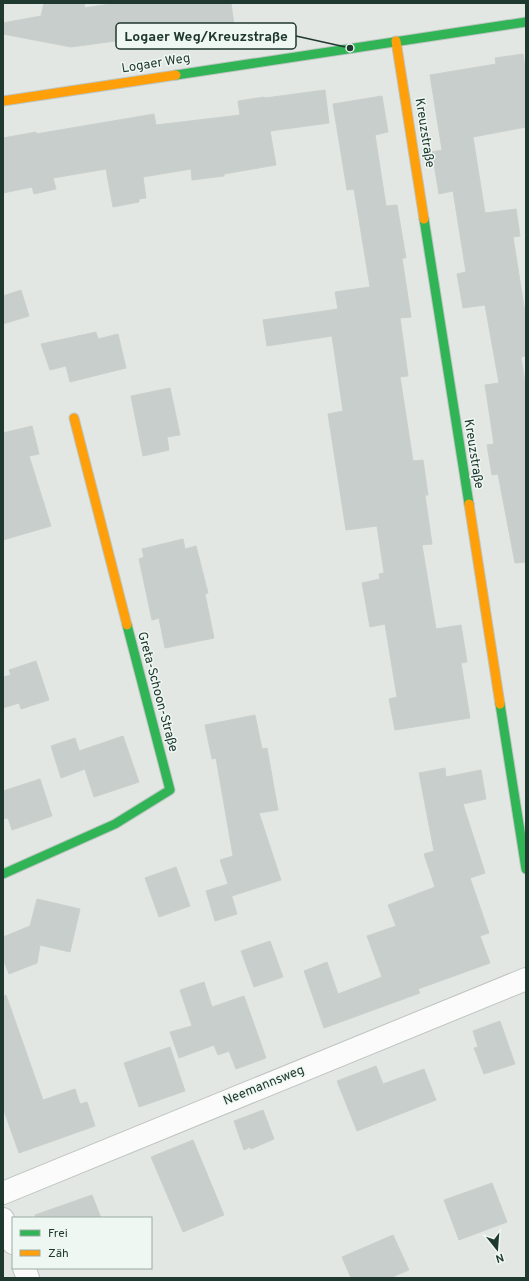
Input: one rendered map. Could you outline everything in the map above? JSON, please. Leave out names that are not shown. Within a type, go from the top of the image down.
[{"type":"street","name":"Logaer Weg","points":[[3,101],[526,22]]},
{"type":"street","name":"Kreuzstraße","points":[[396,42],[526,870]]},
{"type":"street","name":"Greta-Schoon-Straße","points":[[3,874],[115,824],[170,790],[74,418]]},
{"type":"street","name":"Neemannsweg","points":[[3,1193],[526,979]]},
{"type":"street","points":[[3,1219],[12,1241]]},
{"type":"building","points":[[44,3],[85,3],[84,8],[117,3],[231,3],[234,25],[71,47],[3,34],[3,23],[41,16]]},
{"type":"building","points":[[523,54],[526,74],[526,127],[473,137],[485,213],[516,209],[520,236],[513,237],[526,319],[526,356],[521,357],[526,389],[526,562],[515,563],[498,474],[492,475],[487,445],[494,444],[485,385],[499,383],[485,305],[463,308],[457,274],[466,272],[453,191],[439,194],[432,152],[442,150],[430,75],[496,64],[495,58]]},
{"type":"building","points":[[325,90],[329,123],[270,131],[276,165],[224,174],[224,176],[192,180],[191,169],[143,177],[146,198],[139,199],[139,202],[113,207],[106,169],[53,178],[56,189],[34,194],[32,187],[3,193],[3,138],[36,132],[36,134],[154,114],[156,125],[240,115],[238,101]]},
{"type":"building","points":[[382,96],[388,132],[375,135],[386,206],[397,205],[406,258],[402,258],[411,317],[400,318],[408,376],[400,377],[413,461],[423,460],[428,495],[425,495],[432,544],[422,545],[436,629],[461,625],[467,662],[461,663],[470,718],[395,730],[389,699],[397,697],[385,624],[370,627],[362,583],[380,579],[379,574],[384,573],[377,526],[346,530],[328,414],[343,411],[332,336],[267,346],[263,320],[338,309],[335,292],[370,287],[354,189],[347,190],[333,104]]},
{"type":"building","points":[[21,290],[29,316],[3,324],[3,296]]},
{"type":"building","points":[[96,332],[98,339],[118,334],[126,368],[70,382],[66,366],[50,370],[41,344]]},
{"type":"building","points":[[170,388],[180,435],[167,437],[169,450],[143,456],[131,396]]},
{"type":"building","points":[[32,426],[39,454],[29,456],[51,526],[3,540],[3,433]]},
{"type":"building","points":[[183,539],[185,549],[196,546],[208,593],[205,594],[214,638],[165,648],[159,618],[152,620],[139,559],[144,557],[142,549]]},
{"type":"building","points":[[36,661],[49,700],[21,709],[19,703],[3,708],[3,677],[11,675],[9,670]]},
{"type":"building","points":[[255,715],[262,749],[267,748],[278,810],[259,813],[281,880],[232,896],[220,860],[233,856],[216,758],[212,759],[205,725]]},
{"type":"building","points":[[123,736],[139,782],[94,797],[79,751]]},
{"type":"building","points":[[75,738],[85,769],[61,778],[51,746]]},
{"type":"building","points":[[445,768],[446,777],[481,770],[486,799],[463,804],[485,873],[470,878],[489,933],[480,936],[490,963],[418,989],[420,993],[324,1028],[304,971],[327,962],[338,994],[382,977],[367,936],[396,926],[388,905],[435,887],[424,854],[434,851],[419,773]]},
{"type":"building","points":[[40,779],[52,816],[12,830],[8,818],[3,819],[3,791]]},
{"type":"building","points":[[176,867],[190,906],[159,917],[145,878]]},
{"type":"building","points":[[228,884],[237,914],[215,921],[206,891]]},
{"type":"building","points":[[37,899],[80,909],[70,952],[40,945],[37,963],[9,974],[3,959],[3,937],[30,926]]},
{"type":"building","points":[[270,941],[283,977],[254,987],[241,951]]},
{"type":"building","points":[[204,982],[212,1007],[244,996],[266,1058],[236,1069],[229,1051],[218,1055],[214,1045],[179,1058],[170,1032],[192,1026],[180,990]]},
{"type":"building","points":[[6,995],[43,1100],[75,1089],[80,1104],[87,1102],[95,1126],[19,1153],[3,1108],[3,996]]},
{"type":"building","points":[[500,1021],[515,1064],[484,1074],[474,1048],[478,1047],[473,1031]]},
{"type":"building","points":[[170,1047],[185,1091],[139,1107],[124,1063]]},
{"type":"building","points":[[376,1066],[383,1084],[424,1069],[436,1100],[357,1131],[337,1081]]},
{"type":"building","points":[[263,1110],[274,1139],[251,1149],[250,1147],[244,1150],[234,1121]]},
{"type":"building","points":[[193,1140],[224,1215],[183,1232],[151,1157]]},
{"type":"building","points":[[492,1183],[507,1222],[459,1240],[444,1200]]},
{"type":"building","points":[[92,1195],[101,1217],[36,1217],[35,1215]]},
{"type":"building","points":[[393,1235],[409,1270],[390,1278],[351,1278],[342,1257]]},
{"type":"traffic: fast","points":[[176,75],[526,22]]},
{"type":"traffic: fast","points":[[424,219],[469,504]]},
{"type":"traffic: fast","points":[[3,874],[115,824],[170,790],[127,625]]},
{"type":"traffic: fast","points":[[500,704],[526,869]]},
{"type":"traffic: slow","points":[[396,41],[424,219]]},
{"type":"traffic: slow","points":[[3,101],[176,75]]},
{"type":"traffic: slow","points":[[74,418],[127,625]]},
{"type":"traffic: slow","points":[[469,504],[500,704]]},
{"type":"place","name":"Logaer Weg/Kreuzstraße","points":[[350,48]]}]
